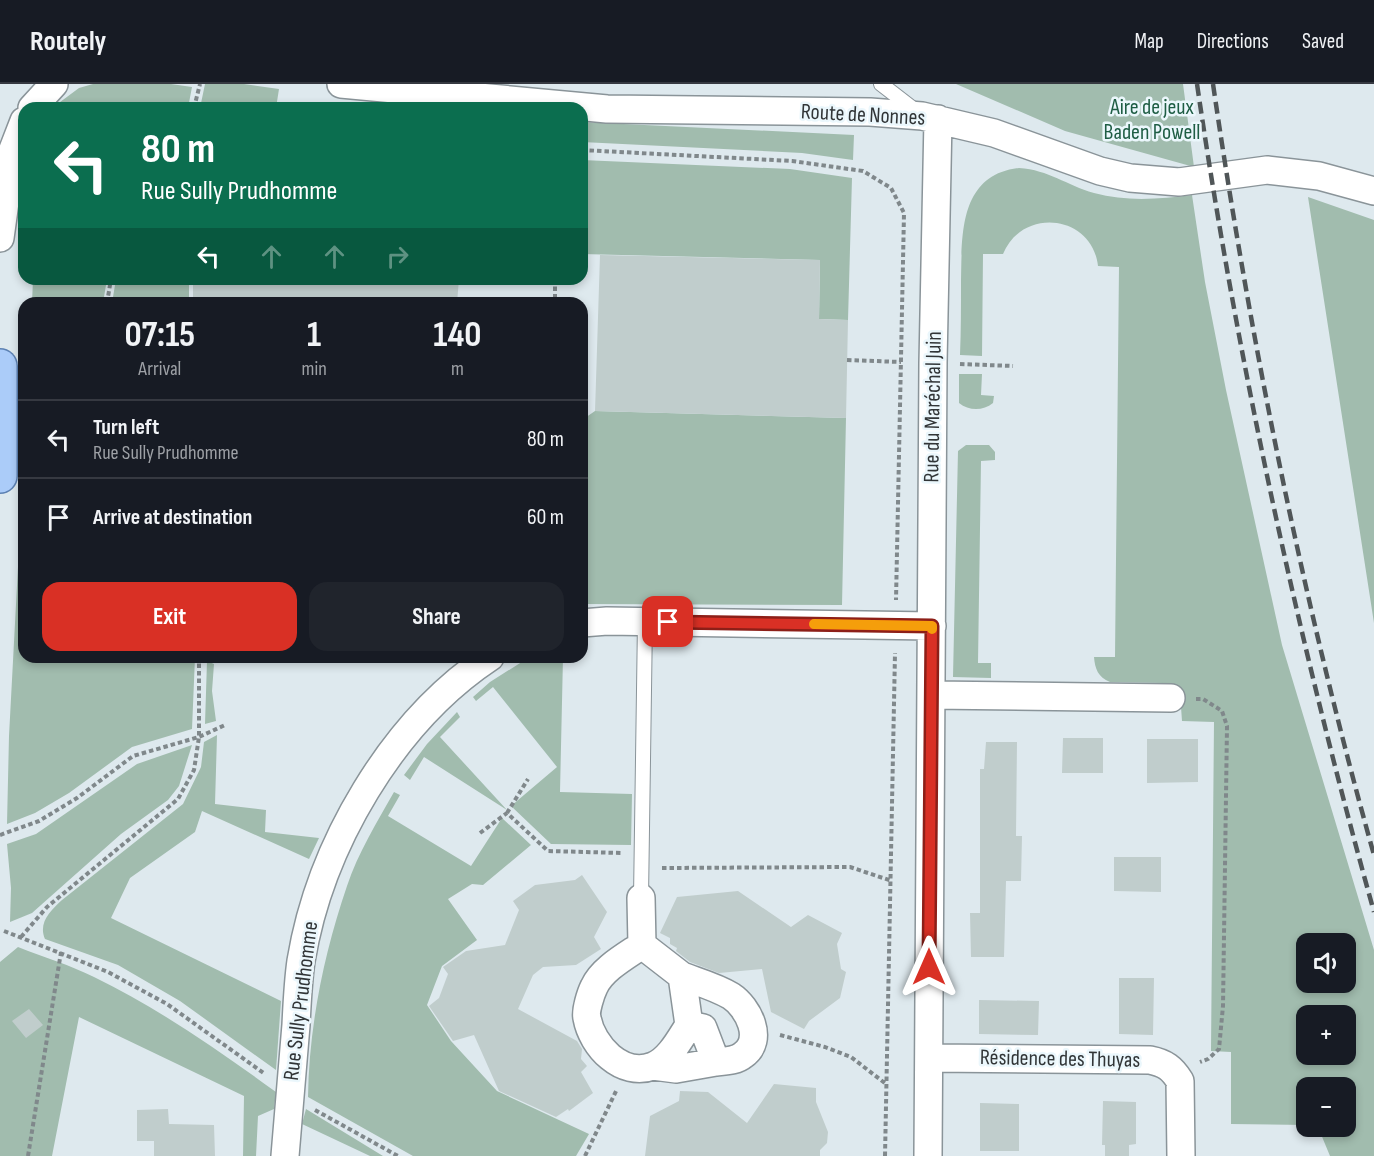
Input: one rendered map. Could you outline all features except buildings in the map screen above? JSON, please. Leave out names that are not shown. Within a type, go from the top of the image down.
[{"type":"main road","points":[[0,366],[0,476]]},
{"type":"street","points":[[38,102],[54,84]]},
{"type":"street","name":"Route de Nonnes","points":[[341,84],[533,102]]},
{"type":"street","name":"Route de Nonnes","points":[[588,107],[870,112],[930,117],[994,133],[1091,168],[1130,178],[1179,183],[1267,170],[1319,176],[1374,191]]},
{"type":"street","name":"Rue du Maréchal Juin","points":[[928,1156],[932,626],[930,117]]},
{"type":"street","points":[[0,238],[12,152],[18,136]]},
{"type":"street","points":[[588,622],[932,626]]},
{"type":"street","name":"Rue Sully Prudhomme","points":[[285,1156],[301,963],[312,907],[334,850],[361,800],[391,753],[444,696],[481,663]]},
{"type":"street","points":[[931,694],[1171,698]]},
{"type":"street","points":[[641,898],[642,945]]},
{"type":"street","points":[[642,945],[682,976],[731,996],[746,1009],[752,1024],[753,1040],[745,1054],[734,1060],[676,1069],[640,1067],[601,1050],[586,1017],[594,986],[620,960],[642,945]]},
{"type":"street","points":[[682,976],[696,1027],[716,1062]]},
{"type":"street","points":[[640,1067],[671,1051],[731,996]]},
{"type":"street","name":"Résidence des Thuyas","points":[[929,1058],[1150,1060],[1163,1063],[1174,1070],[1180,1081],[1181,1156]]},
{"type":"lane","points":[[881,84],[930,117]]},
{"type":"lane","points":[[641,898],[645,621]]},
{"type":"path","points":[[196,102],[200,84]]},
{"type":"path","points":[[588,150],[792,161],[863,171],[891,188],[904,213],[885,1156]]},
{"type":"path","points":[[21,937],[47,907],[178,799],[194,770],[199,736],[199,663]]},
{"type":"path","points":[[1171,698],[1203,699],[1222,711],[1227,726],[1223,1006],[1219,1049],[1208,1059],[1174,1070]]},
{"type":"path","points":[[0,835],[39,821],[68,804],[133,756],[199,736],[225,725]]},
{"type":"path","points":[[480,833],[507,813],[528,779]]},
{"type":"path","points":[[507,813],[548,851],[640,853]]},
{"type":"path","points":[[641,868],[850,867],[892,881]]},
{"type":"path","points":[[4,931],[108,972],[167,1004],[320,1113],[398,1156]]},
{"type":"path","points":[[28,1156],[61,952]]},
{"type":"path","points":[[752,1024],[851,1057],[887,1084]]},
{"type":"path","points":[[585,1156],[640,1067]]},
{"type":"green space","points":[[93,84],[171,84],[192,87],[189,102],[60,102],[79,88]]},
{"type":"green space","points":[[205,84],[244,84],[279,89],[277,102],[201,102]]},
{"type":"green space","name":"Aire de jeux Baden Powell","points":[[956,84],[1183,84],[1194,167],[1065,131]]},
{"type":"green space","points":[[588,122],[854,135],[853,160],[802,153],[588,142]]},
{"type":"green space","points":[[588,160],[790,169],[852,178],[848,320],[819,319],[820,260],[588,254]]},
{"type":"green space","points":[[1019,168],[1049,175],[1106,196],[1131,199],[1192,195],[1205,282],[1226,390],[1282,645],[1374,950],[1374,1156],[1330,1156],[1322,1137],[1356,1137],[1356,1077],[1296,1077],[1296,1125],[1231,1124],[1231,1052],[1211,1051],[1214,722],[1182,721],[1181,707],[1165,708],[1163,683],[1110,682],[1100,675],[1094,661],[1094,657],[1115,657],[1119,267],[1098,266],[1093,249],[1083,236],[1070,227],[1055,223],[1040,223],[1025,229],[1012,239],[1003,254],[983,254],[982,356],[960,355],[961,263],[964,227],[975,195],[985,182],[999,173]]},
{"type":"green space","points":[[1308,197],[1374,220],[1374,623]]},
{"type":"green space","points":[[33,285],[106,285],[104,297],[32,297]]},
{"type":"green space","points":[[115,285],[189,285],[189,297],[113,297]]},
{"type":"green space","points":[[959,374],[982,374],[981,395],[994,396],[993,403],[985,408],[976,409],[967,408],[959,403]]},
{"type":"green space","points":[[595,411],[846,418],[842,605],[588,604],[588,416]]},
{"type":"green space","points":[[966,445],[989,445],[995,452],[995,460],[981,461],[978,663],[991,663],[991,678],[953,677],[958,451]]},
{"type":"green space","points":[[18,567],[18,663],[195,663],[192,729],[132,747],[69,793],[35,813],[7,824]]},
{"type":"green space","points":[[207,663],[212,663],[214,664],[212,691],[216,721],[205,724]]},
{"type":"green space","points":[[520,663],[563,663],[560,792],[632,794],[631,845],[551,844],[511,806],[557,767],[493,687],[476,701],[473,697],[490,682]]},
{"type":"green space","points":[[457,712],[460,717],[440,737],[507,810],[424,757],[410,780],[404,775],[427,744]]},
{"type":"green space","points":[[217,735],[215,804],[266,810],[265,832],[319,838],[309,859],[202,811],[195,832],[130,878],[111,918],[281,1001],[276,1070],[180,1001],[118,965],[45,939],[43,933],[46,918],[53,908],[183,804],[201,767],[204,742]]},
{"type":"green space","points":[[192,745],[179,786],[168,800],[121,834],[32,913],[10,922],[11,888],[7,844],[36,834],[137,764]]},
{"type":"green space","points":[[394,792],[400,795],[388,816],[471,866],[502,818],[531,845],[483,885],[472,884],[448,899],[477,940],[442,966],[427,1005],[451,1041],[497,1091],[589,1134],[576,1156],[413,1156],[308,1097],[311,1044],[319,990],[331,937],[357,862]]},
{"type":"green space","points":[[18,947],[66,965],[118,989],[210,1045],[276,1092],[274,1109],[258,1116],[256,1156],[243,1156],[244,1096],[79,1017],[52,1156],[0,1156],[0,962]]},
{"type":"green space","points":[[306,1109],[383,1156],[370,1156],[302,1124]]},
{"type":"railway","points":[[1197,84],[1231,293],[1272,501],[1320,707],[1374,912]]},
{"type":"railway","points":[[1213,84],[1244,279],[1281,472],[1324,664],[1374,855]]},
{"type":"slow traffic","points":[[814,624],[932,626],[932,629]]},
{"type":"route","points":[[668,622],[932,626],[929,967]]}]
